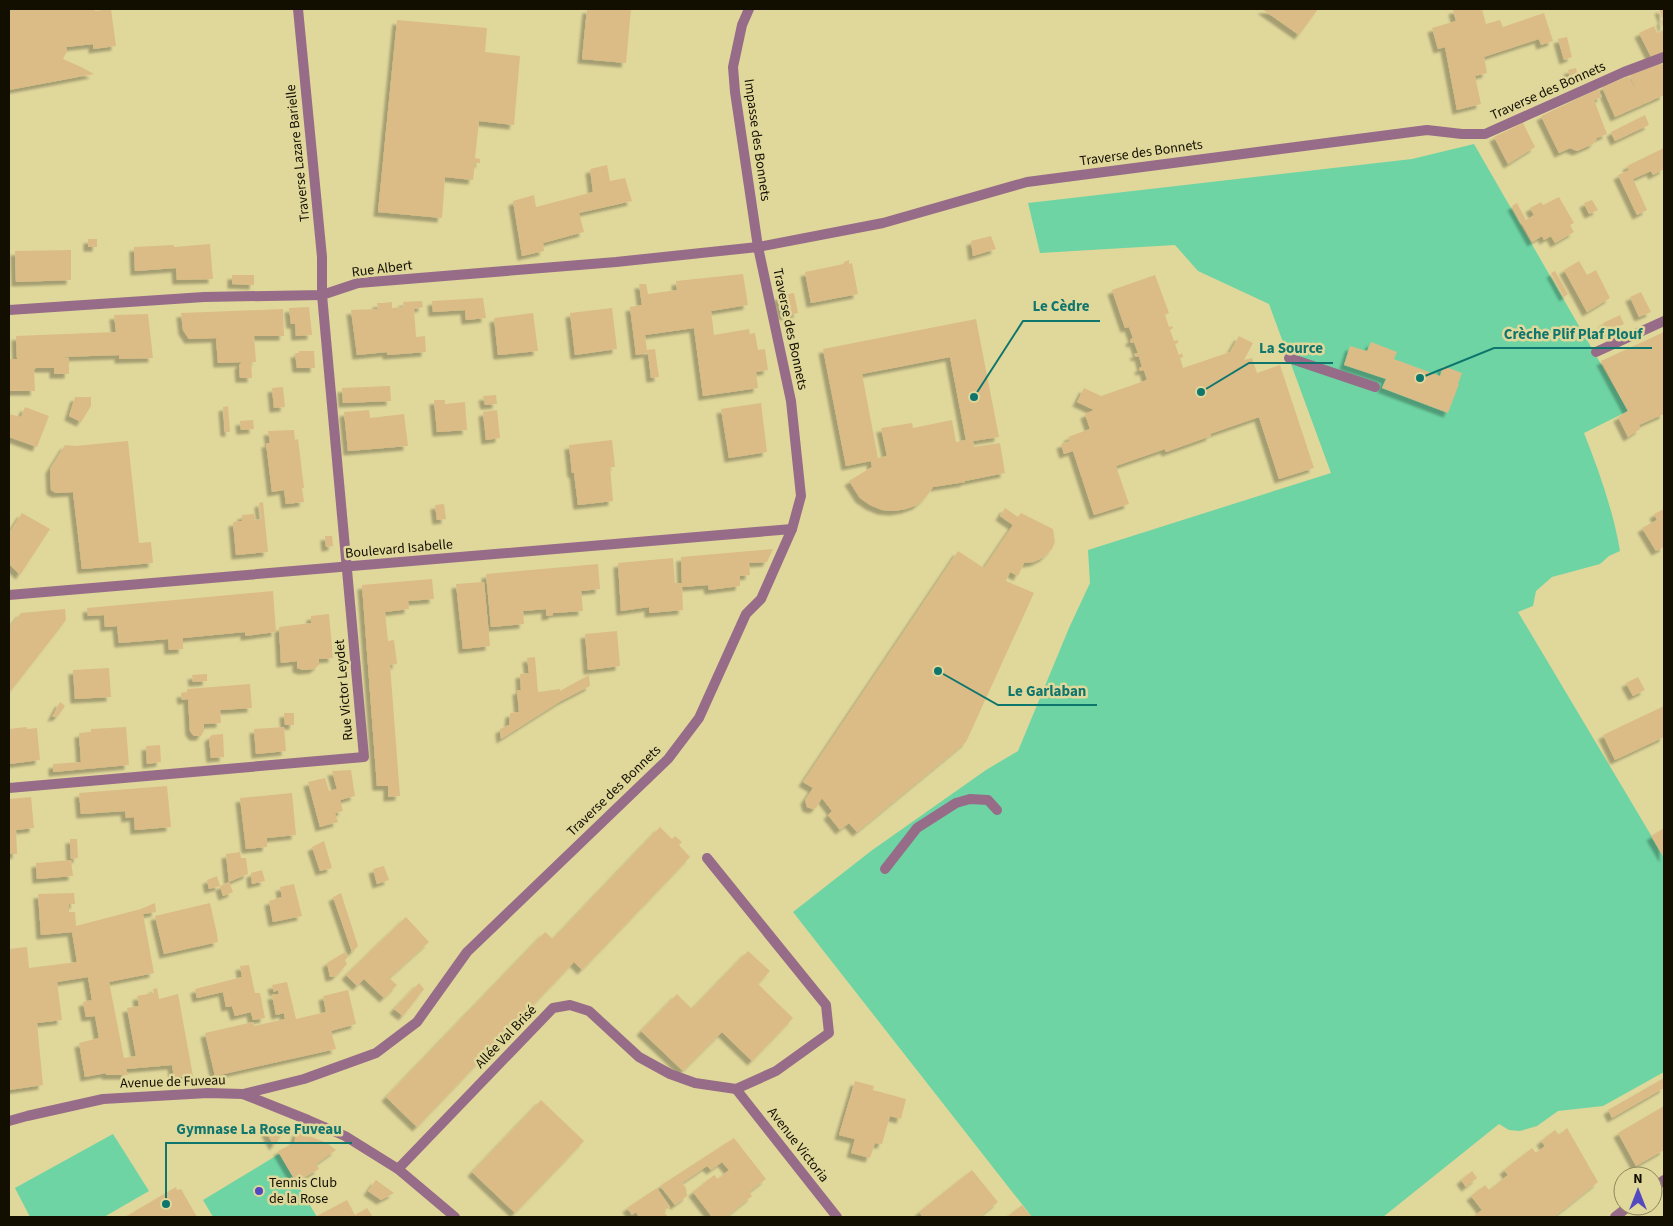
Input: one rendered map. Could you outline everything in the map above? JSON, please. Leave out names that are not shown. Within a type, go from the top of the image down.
[{"type":"street","name":"Traverse Lazare Barielle","points":[[298,9],[322,257],[322,295]]},
{"type":"street","name":"Impasse des Bonnets","points":[[749,9],[742,25],[733,67],[736,102],[758,247]]},
{"type":"street","name":"Traverse des Bonnets","points":[[243,1094],[304,1079],[376,1053],[417,1022],[467,952],[668,759],[699,718],[746,614],[761,599],[792,529],[801,496],[791,402],[758,247],[883,223],[1027,182],[1427,130],[1462,134],[1486,134],[1662,57]]},
{"type":"street","name":"Rue Albert","points":[[9,310],[204,297],[322,295],[358,283],[616,262],[758,247]]},
{"type":"street","name":"Rue Victor Leydet","points":[[9,788],[364,757],[322,295]]},
{"type":"street","points":[[1596,352],[1664,321]]},
{"type":"street","points":[[1289,358],[1375,387]]},
{"type":"street","name":"Boulevard Isabelle","points":[[9,595],[792,529]]},
{"type":"street","points":[[885,869],[917,828],[956,803],[970,799],[988,800],[997,810]]},
{"type":"street","points":[[707,858],[826,1004],[829,1033],[776,1071],[736,1090]]},
{"type":"street","name":"Allée Val Brisé","points":[[398,1169],[553,1008],[570,1005],[589,1011],[639,1057],[670,1074],[695,1083],[736,1090]]},
{"type":"street","name":"Avenue Victoria","points":[[736,1090],[838,1217]]},
{"type":"street","name":"Avenue de Fuveau","points":[[9,1122],[27,1116],[103,1099],[208,1093],[243,1094],[345,1136],[398,1169],[455,1217]]},
{"type":"green space","points":[[1474,144],[1628,411],[1584,433],[1605,491],[1620,551],[1609,556],[1600,564],[1552,577],[1536,591],[1533,606],[1518,612],[1664,857],[1664,1072],[1603,1106],[1558,1111],[1537,1126],[1520,1131],[1509,1130],[1499,1124],[1383,1217],[1032,1217],[793,912],[871,851],[986,770],[1018,751],[1069,628],[1090,583],[1088,550],[1331,473],[1269,304],[1198,271],[1175,245],[1040,253],[1028,203],[1412,159]]},
{"type":"green space","points":[[113,1134],[149,1191],[104,1217],[30,1217],[15,1188]]},
{"type":"green space","name":"Tennis Club de la Rose","points":[[279,1154],[317,1217],[213,1217],[203,1200]]},
{"type":"building","points":[[9,9],[95,9],[95,11],[111,9],[116,46],[93,49],[93,44],[66,47],[67,51],[63,59],[94,74],[9,90]]},
{"type":"building","points":[[587,9],[631,9],[626,63],[582,59]]},
{"type":"building","points":[[1262,9],[1318,9],[1299,35]]},
{"type":"building","points":[[1482,9],[1486,24],[1500,20],[1503,27],[1544,13],[1553,41],[1541,45],[1539,39],[1484,57],[1487,73],[1475,76],[1481,104],[1457,110],[1445,47],[1438,49],[1432,28],[1456,21],[1453,10]]},
{"type":"building","points":[[1659,9],[1664,9],[1664,30],[1661,21],[1663,20]]},
{"type":"building","points":[[397,20],[487,28],[485,52],[520,56],[514,125],[479,121],[475,158],[480,159],[480,163],[475,163],[473,180],[445,177],[442,218],[378,212]]},
{"type":"building","points":[[1654,26],[1657,33],[1664,30],[1664,52],[1651,57],[1639,33]]},
{"type":"building","points":[[1567,37],[1572,57],[1564,60],[1558,39]]},
{"type":"building","points":[[1660,64],[1664,65],[1664,95],[1615,117],[1602,87],[1629,76],[1636,92],[1630,75]]},
{"type":"building","points":[[1576,68],[1578,78],[1571,80],[1568,70]]},
{"type":"building","points":[[1598,89],[1602,97],[1594,100],[1607,134],[1597,138],[1593,144],[1577,151],[1570,148],[1559,153],[1541,116]]},
{"type":"building","points":[[1645,115],[1649,125],[1615,141],[1611,132]]},
{"type":"building","points":[[1523,123],[1535,147],[1508,164],[1494,137]]},
{"type":"building","points":[[1664,148],[1664,169],[1653,175],[1651,171],[1633,179],[1647,210],[1637,215],[1618,175],[1629,170],[1627,166]]},
{"type":"building","points":[[607,165],[610,181],[625,178],[632,201],[579,213],[584,232],[543,243],[544,251],[522,256],[513,201],[534,195],[536,207],[593,192],[590,169]]},
{"type":"building","points":[[1559,197],[1574,223],[1570,225],[1574,232],[1555,243],[1551,236],[1544,240],[1542,236],[1532,242],[1512,206],[1517,203],[1526,220],[1534,215],[1530,208],[1541,202],[1543,205]]},
{"type":"building","points":[[1592,200],[1598,210],[1589,214],[1584,203]]},
{"type":"building","points":[[991,236],[996,249],[973,256],[971,241]]},
{"type":"building","points":[[88,239],[97,239],[97,247],[88,247]]},
{"type":"building","points":[[210,244],[213,279],[177,280],[176,268],[135,271],[134,247],[174,245],[174,247]]},
{"type":"building","points":[[71,250],[71,280],[16,282],[15,251]]},
{"type":"building","points":[[849,260],[849,264],[852,263],[858,294],[811,303],[805,272],[844,264],[844,262]]},
{"type":"building","points":[[1579,261],[1587,275],[1596,270],[1610,298],[1587,312],[1564,270]]},
{"type":"building","points":[[1555,271],[1568,294],[1564,297],[1551,273]]},
{"type":"building","points":[[743,274],[748,305],[711,311],[714,335],[749,329],[750,334],[755,333],[758,350],[765,349],[768,370],[756,372],[758,388],[703,396],[694,328],[645,335],[647,350],[655,349],[659,377],[651,378],[648,353],[636,355],[630,307],[642,305],[639,284],[646,284],[648,294],[677,290],[676,281]]},
{"type":"building","points":[[232,275],[254,275],[254,285],[232,284]]},
{"type":"building","points":[[1155,275],[1169,313],[1165,315],[1169,327],[1172,326],[1173,328],[1170,330],[1174,341],[1178,340],[1178,343],[1175,344],[1179,355],[1182,353],[1183,357],[1180,358],[1183,368],[1230,352],[1239,336],[1253,343],[1244,360],[1252,358],[1257,373],[1280,365],[1314,468],[1279,479],[1259,417],[1166,452],[1165,449],[1116,466],[1129,504],[1094,515],[1073,451],[1064,454],[1061,444],[1070,441],[1068,437],[1090,429],[1085,414],[1094,410],[1077,402],[1084,388],[1101,396],[1147,380],[1144,370],[1140,371],[1139,368],[1142,367],[1139,356],[1136,357],[1134,354],[1138,353],[1134,342],[1131,343],[1130,340],[1133,338],[1129,327],[1125,328],[1112,290]]},
{"type":"building","points":[[1641,292],[1651,312],[1639,317],[1630,297]]},
{"type":"building","points":[[794,293],[798,313],[783,316],[778,296]]},
{"type":"building","points":[[483,298],[486,318],[466,320],[465,310],[433,312],[432,301]]},
{"type":"building","points":[[422,301],[423,307],[414,309],[416,337],[425,336],[426,352],[387,355],[387,352],[357,355],[351,310],[378,309],[377,303],[392,302],[392,308],[404,307],[403,302]]},
{"type":"building","points":[[309,307],[312,335],[296,336],[295,324],[291,324],[289,308]]},
{"type":"building","points":[[612,308],[617,349],[575,355],[570,313]]},
{"type":"building","points":[[283,309],[284,336],[254,336],[256,362],[251,362],[252,378],[240,378],[239,365],[242,362],[218,363],[216,338],[189,339],[183,330],[181,313]]},
{"type":"building","points":[[533,313],[538,351],[498,355],[494,318]]},
{"type":"building","points":[[148,314],[153,358],[119,359],[119,355],[61,357],[69,358],[69,374],[54,374],[54,368],[36,368],[34,370],[35,391],[9,391],[9,359],[17,359],[16,336],[116,332],[114,315]]},
{"type":"building","points":[[1620,315],[1624,324],[1607,332],[1603,323]]},
{"type":"building","points":[[976,319],[999,437],[973,441],[974,447],[1000,443],[1005,473],[933,487],[917,505],[906,509],[882,510],[870,505],[860,498],[849,481],[872,467],[871,461],[846,466],[823,349]],"holes":[[[950,357],[966,440],[956,442],[952,420],[913,428],[912,423],[881,428],[887,456],[878,458],[862,374]]]},
{"type":"building","points":[[1664,332],[1664,414],[1639,425],[1640,429],[1628,437],[1618,417],[1628,411],[1601,361]]},
{"type":"building","points":[[1371,342],[1397,352],[1394,359],[1440,376],[1443,366],[1462,373],[1448,413],[1382,388],[1386,379],[1344,365],[1350,346],[1367,351]]},
{"type":"building","points":[[299,351],[314,351],[315,368],[297,368],[295,353],[299,353]]},
{"type":"building","points":[[390,386],[391,401],[343,403],[342,388]]},
{"type":"building","points":[[283,387],[285,407],[274,408],[272,388]]},
{"type":"building","points":[[496,395],[497,404],[485,405],[483,396]]},
{"type":"building","points":[[75,397],[91,397],[91,406],[81,422],[69,416]]},
{"type":"building","points":[[434,400],[445,400],[445,404],[465,402],[467,430],[437,432]]},
{"type":"building","points":[[761,403],[767,452],[729,458],[721,409]]},
{"type":"building","points":[[228,406],[230,432],[225,432],[223,407]]},
{"type":"building","points":[[25,407],[49,416],[37,447],[9,437],[9,414],[21,417]]},
{"type":"building","points":[[369,410],[370,418],[404,414],[408,446],[348,451],[344,412]]},
{"type":"building","points":[[497,410],[500,438],[486,440],[483,412]]},
{"type":"building","points":[[253,420],[254,429],[241,430],[240,421]]},
{"type":"building","points":[[294,430],[295,440],[298,439],[304,502],[286,504],[284,490],[272,492],[266,443],[270,443],[268,431]]},
{"type":"building","points":[[612,440],[615,467],[610,467],[613,501],[578,505],[569,445]]},
{"type":"building","points":[[128,441],[139,543],[151,542],[153,563],[82,569],[73,492],[56,493],[51,490],[50,469],[65,445],[75,446]]},
{"type":"building","points":[[263,502],[268,552],[236,555],[233,522],[242,521],[242,515],[254,514],[255,520],[261,519],[259,503]]},
{"type":"building","points":[[444,504],[446,519],[437,520],[435,505]]},
{"type":"building","points":[[1005,508],[1018,517],[1021,513],[1053,529],[1055,542],[1052,549],[1044,557],[1034,562],[1024,563],[1018,576],[1010,572],[1006,581],[1034,593],[966,742],[857,832],[849,823],[840,830],[828,815],[832,811],[822,798],[816,808],[807,807],[805,800],[813,788],[803,782],[958,551],[984,568],[1013,525],[1000,516]]},
{"type":"building","points":[[1664,509],[1664,547],[1656,551],[1642,528],[1657,520],[1654,514]]},
{"type":"building","points":[[22,513],[50,529],[20,575],[9,564],[9,533]]},
{"type":"building","points":[[325,536],[332,536],[333,546],[326,547]]},
{"type":"building","points":[[773,549],[767,562],[749,563],[750,575],[740,576],[740,586],[709,590],[708,585],[682,587],[683,610],[649,613],[649,607],[621,611],[618,563],[673,558],[675,583],[682,583],[681,557]]},
{"type":"building","points":[[598,564],[600,589],[581,591],[583,611],[553,613],[553,615],[546,616],[546,609],[523,611],[524,624],[491,627],[486,574]]},
{"type":"building","points":[[432,579],[434,599],[408,601],[409,609],[385,612],[388,641],[394,640],[397,664],[390,665],[400,796],[388,797],[388,786],[377,786],[362,585]]},
{"type":"building","points":[[484,582],[490,646],[463,649],[456,584]]},
{"type":"building","points":[[273,591],[276,632],[245,636],[245,632],[183,638],[183,649],[169,650],[168,639],[119,643],[117,626],[105,627],[104,615],[88,616],[87,608]]},
{"type":"building","points":[[65,609],[66,620],[10,692],[9,628],[21,613]]},
{"type":"building","points":[[329,614],[333,658],[319,659],[319,665],[314,669],[303,670],[297,668],[297,661],[281,663],[279,627],[311,623],[311,616]]},
{"type":"building","points":[[617,631],[620,666],[588,670],[585,634]]},
{"type":"building","points":[[535,657],[538,692],[560,689],[560,691],[589,675],[590,686],[561,701],[501,739],[500,729],[509,725],[510,713],[519,712],[517,690],[521,690],[520,674],[529,673],[527,658]]},
{"type":"building","points":[[109,668],[111,697],[75,699],[73,670]]},
{"type":"building","points":[[207,674],[207,681],[193,682],[192,675]]},
{"type":"building","points":[[1638,677],[1645,690],[1633,696],[1626,683]]},
{"type":"building","points":[[250,684],[252,708],[220,710],[221,723],[204,724],[204,731],[201,736],[194,736],[190,731],[188,699],[182,700],[181,693],[187,693],[187,689]]},
{"type":"building","points":[[60,702],[65,706],[58,716],[52,717]]},
{"type":"building","points":[[1664,706],[1664,737],[1615,760],[1603,735]]},
{"type":"building","points":[[284,713],[294,713],[294,725],[285,725]]},
{"type":"building","points":[[27,727],[27,729],[37,728],[40,760],[9,764],[9,729]]},
{"type":"building","points":[[126,727],[129,765],[53,772],[53,764],[81,762],[79,733],[91,732],[91,729]]},
{"type":"building","points":[[284,727],[286,751],[256,754],[254,729]]},
{"type":"building","points":[[223,734],[224,757],[211,758],[209,738],[212,735]]},
{"type":"building","points":[[160,745],[161,762],[147,764],[146,746]]},
{"type":"building","points":[[351,770],[355,796],[340,800],[343,811],[335,813],[338,822],[320,827],[308,782],[325,778],[329,791],[337,789],[332,771]]},
{"type":"building","points":[[167,786],[171,827],[135,830],[134,817],[126,818],[125,811],[81,814],[79,793]]},
{"type":"building","points":[[292,793],[296,835],[267,838],[267,847],[246,849],[240,798]]},
{"type":"building","points":[[31,797],[34,828],[16,830],[17,854],[9,854],[9,799]]},
{"type":"building","points":[[660,827],[672,839],[675,836],[682,842],[679,845],[690,857],[582,970],[574,962],[417,1127],[386,1097],[545,932],[553,939]]},
{"type":"building","points":[[1664,828],[1664,858],[1651,836]]},
{"type":"building","points":[[70,839],[77,839],[78,858],[71,859]]},
{"type":"building","points":[[324,841],[332,868],[320,871],[312,847]]},
{"type":"building","points":[[240,852],[241,858],[246,858],[248,874],[229,882],[226,854]]},
{"type":"building","points":[[71,860],[73,876],[37,879],[36,863]]},
{"type":"building","points":[[384,866],[389,880],[377,884],[373,869]]},
{"type":"building","points":[[262,870],[265,881],[252,884],[251,873]]},
{"type":"building","points":[[217,876],[220,886],[209,889],[207,880]]},
{"type":"building","points":[[229,882],[233,892],[223,896],[220,886]]},
{"type":"building","points":[[294,884],[302,916],[273,922],[269,901],[282,897],[280,887]]},
{"type":"building","points":[[74,893],[75,904],[69,904],[69,912],[75,912],[76,926],[141,909],[155,903],[156,912],[143,914],[154,973],[109,982],[124,1058],[136,1056],[127,1008],[139,1006],[137,996],[154,993],[153,989],[157,988],[159,999],[178,994],[193,1076],[174,1077],[172,1065],[126,1069],[128,1075],[106,1075],[106,1073],[85,1077],[79,1043],[99,1038],[95,1016],[86,1017],[83,1002],[92,1000],[88,977],[57,982],[62,1020],[37,1023],[43,1085],[9,1090],[9,949],[27,947],[29,968],[77,962],[72,932],[41,935],[38,894]]},
{"type":"building","points":[[341,893],[358,946],[352,952],[333,897]]},
{"type":"building","points":[[210,903],[218,942],[164,954],[155,916]]},
{"type":"building","points":[[406,917],[429,942],[389,978],[397,985],[384,998],[364,979],[357,986],[346,975]]},
{"type":"building","points":[[748,951],[770,971],[758,984],[793,1018],[752,1061],[722,1032],[683,1071],[641,1031],[677,994],[692,1009]]},
{"type":"building","points":[[345,952],[348,957],[345,960],[347,964],[336,976],[330,977],[327,963]]},
{"type":"building","points":[[249,965],[255,993],[260,993],[265,1018],[253,1020],[251,1012],[235,1016],[232,1006],[226,1007],[223,992],[197,998],[195,989],[242,977],[240,966]]},
{"type":"building","points":[[287,982],[296,1019],[326,1012],[323,996],[348,990],[356,1024],[331,1031],[336,1049],[215,1076],[205,1033],[253,1022],[254,1026],[285,1019],[284,1013],[276,1015],[272,995],[279,994],[278,990],[274,992],[272,985]]},
{"type":"building","points":[[419,983],[424,989],[403,1016],[394,1009]]},
{"type":"building","points":[[1664,1078],[1664,1088],[1612,1118],[1608,1110]]},
{"type":"building","points":[[855,1081],[874,1086],[873,1090],[906,1099],[901,1119],[890,1116],[882,1144],[875,1143],[870,1158],[851,1153],[855,1139],[839,1135]]},
{"type":"building","points":[[541,1100],[584,1141],[515,1213],[472,1172]]},
{"type":"building","points":[[1664,1106],[1664,1150],[1636,1166],[1618,1133]]},
{"type":"building","points":[[276,1124],[287,1127],[274,1146],[264,1128]]},
{"type":"building","points":[[1567,1128],[1598,1182],[1554,1217],[1473,1217],[1482,1210],[1471,1196],[1485,1185],[1489,1190],[1508,1175],[1504,1170],[1532,1148],[1536,1153],[1545,1146],[1541,1141],[1555,1130],[1559,1135]]},
{"type":"building","points":[[297,1131],[327,1143],[336,1150],[316,1164],[319,1169],[296,1182],[278,1151],[294,1143]]},
{"type":"building","points":[[734,1138],[766,1179],[749,1192],[752,1196],[726,1217],[712,1217],[693,1192],[714,1175],[718,1179],[729,1170],[722,1162],[711,1170],[707,1166],[682,1183],[686,1188],[687,1196],[675,1205],[660,1186]]},
{"type":"building","points":[[972,1170],[998,1202],[979,1217],[923,1217],[919,1212]]},
{"type":"building","points":[[1472,1171],[1477,1178],[1466,1187],[1461,1180]]},
{"type":"building","points":[[376,1180],[394,1193],[381,1200],[368,1191]]},
{"type":"building","points":[[176,1187],[177,1190],[181,1189],[197,1217],[125,1217]]},
{"type":"building","points":[[657,1188],[670,1207],[663,1211],[668,1217],[639,1217],[636,1212],[632,1215],[627,1208]]},
{"type":"building","points":[[347,1200],[355,1215],[367,1208],[373,1217],[315,1217]]},
{"type":"building","points":[[1022,1205],[1032,1217],[1007,1217]]},
{"type":"place","name":"Crèche Plif Plaf Plouf","points":[[1420,378]]},
{"type":"place","name":"La Source","points":[[1201,392]]},
{"type":"place","name":"Le Cèdre","points":[[974,397]]},
{"type":"place","name":"Le Garlaban","points":[[938,671]]},
{"type":"place","name":"Tennis Club de la Rose","points":[[259,1191]]},
{"type":"place","name":"Gymnase La Rose Fuveau","points":[[166,1204]]}]
